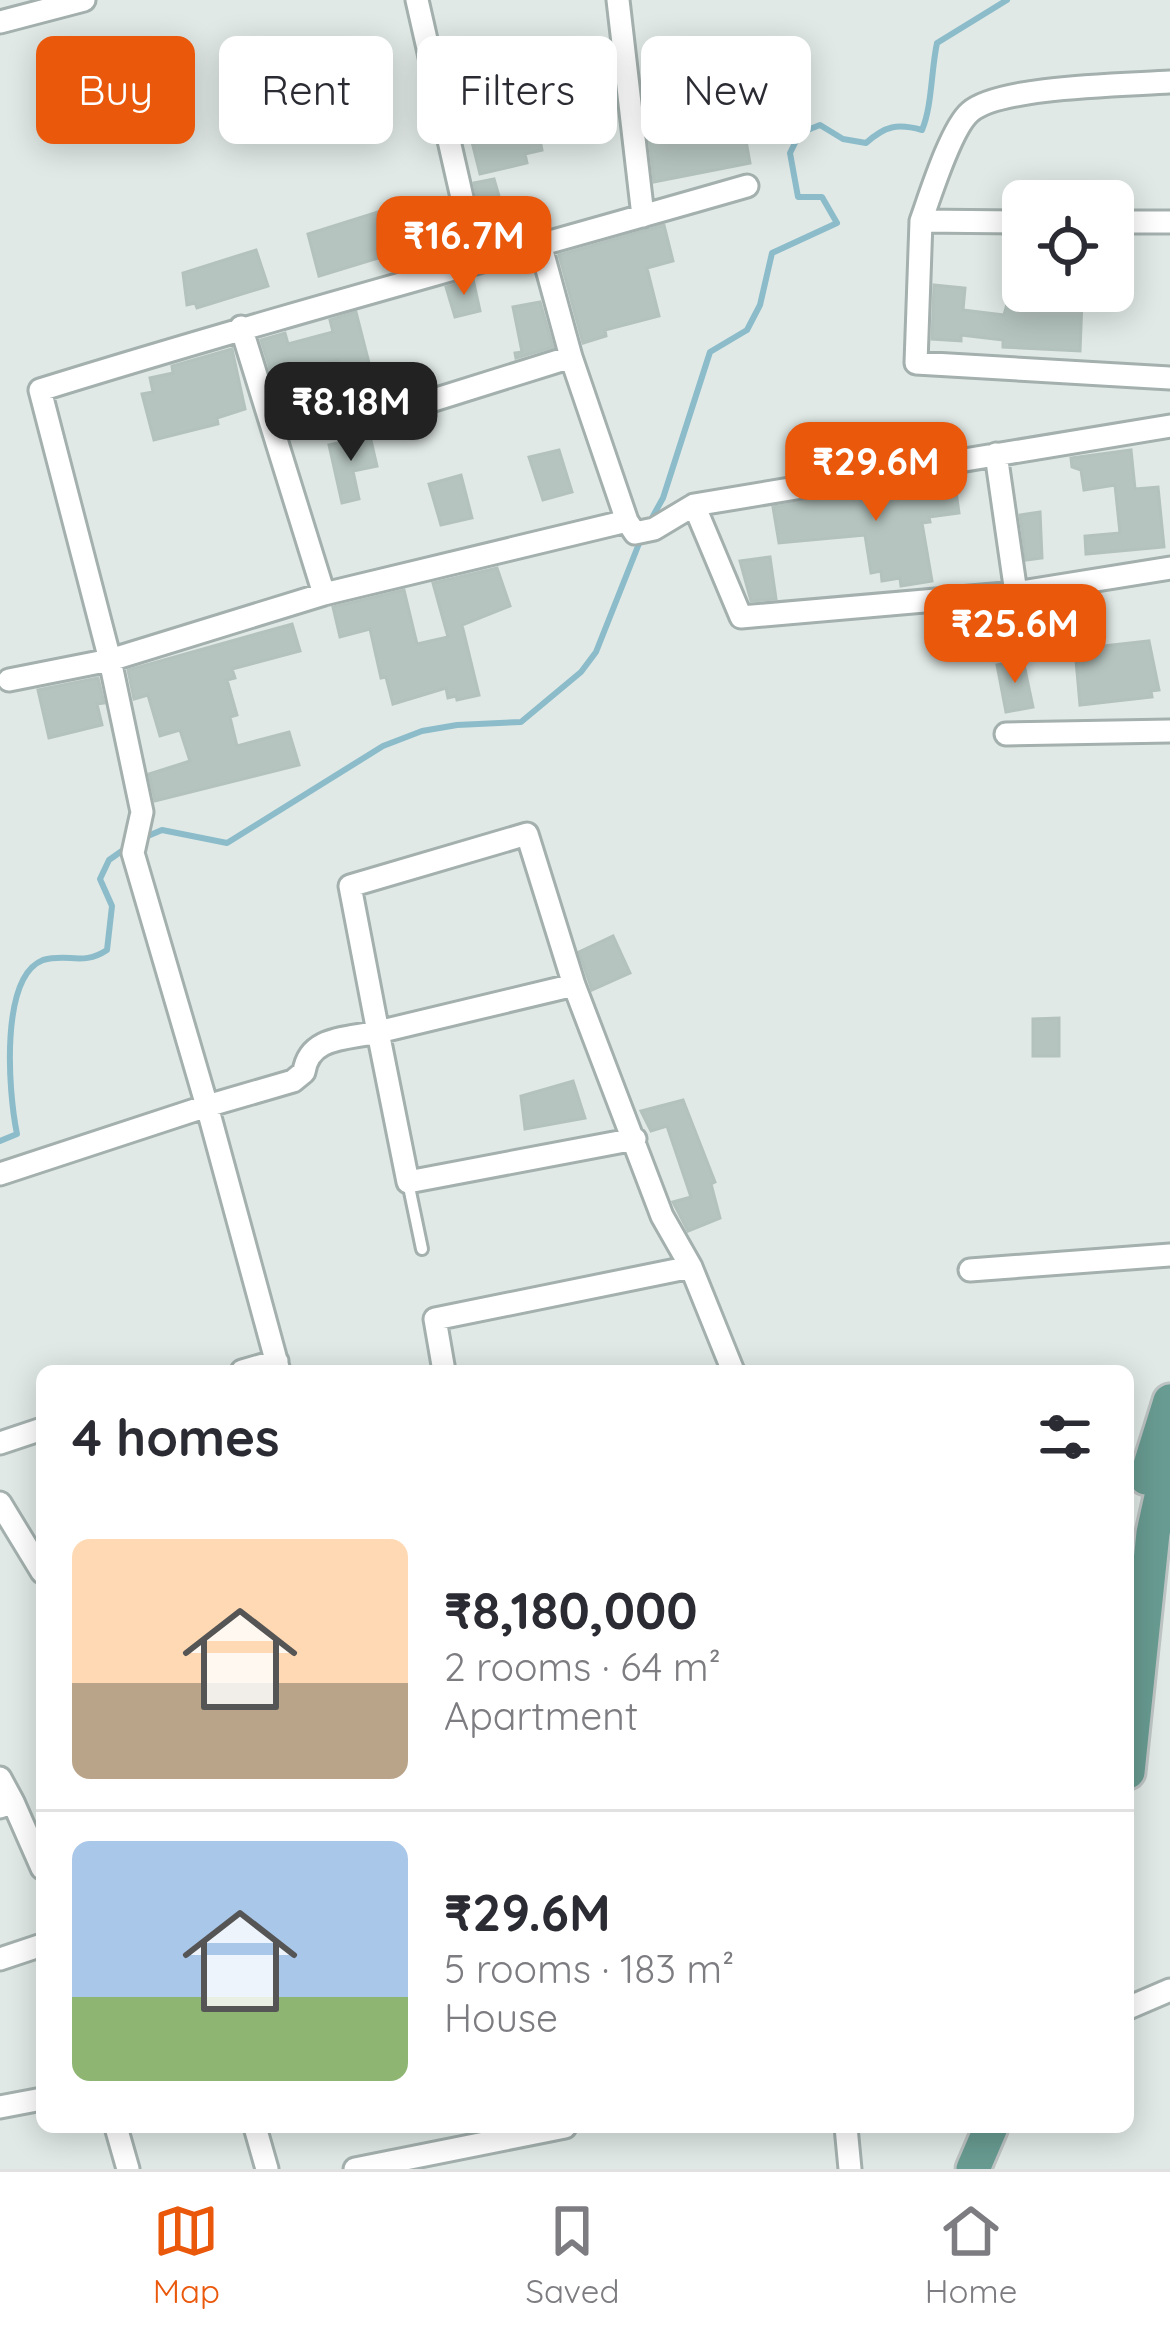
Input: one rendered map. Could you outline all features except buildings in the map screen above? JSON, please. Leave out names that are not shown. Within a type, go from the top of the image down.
[{"type":"main road","points":[[1134,1546],[1138,1508],[1170,1401]]},
{"type":"main road","points":[[1134,1731],[1170,1456]]},
{"type":"main road","points":[[973,2169],[988,2133]]},
{"type":"main road","points":[[995,2169],[1010,2133]]},
{"type":"street","points":[[0,22],[84,0]]},
{"type":"street","points":[[417,0],[476,260]]},
{"type":"street","points":[[618,0],[643,216]]},
{"type":"street","points":[[1170,82],[1012,95],[970,112],[942,162],[921,221],[916,363],[1170,377]]},
{"type":"street","points":[[278,1365],[133,853],[142,812],[110,660],[40,391],[241,328],[747,186]]},
{"type":"street","points":[[921,221],[1002,221]]},
{"type":"street","points":[[1134,222],[1170,222]]},
{"type":"street","points":[[541,247],[571,357],[639,528]]},
{"type":"street","points":[[241,328],[324,594]]},
{"type":"street","points":[[424,403],[571,357]]},
{"type":"street","points":[[10,680],[110,660],[324,594],[639,528],[694,505],[1170,426]]},
{"type":"street","points":[[996,454],[1016,592]]},
{"type":"street","points":[[694,505],[741,617],[1016,592],[1170,568]]},
{"type":"street","points":[[1006,734],[1170,731]]},
{"type":"street","points":[[635,1139],[408,1182],[350,886],[526,834],[574,986],[635,1139],[662,1216],[691,1267],[731,1365]]},
{"type":"street","points":[[0,1174],[293,1081],[304,1072],[307,1054],[315,1046],[574,986]]},
{"type":"street","points":[[970,1270],[1170,1255]]},
{"type":"street","points":[[443,1365],[435,1319],[691,1267]]},
{"type":"street","points":[[0,1443],[36,1431]]},
{"type":"street","points":[[0,1503],[36,1562]]},
{"type":"street","points":[[0,1778],[6,1804],[36,1857]]},
{"type":"street","points":[[0,1959],[36,1947]]},
{"type":"street","points":[[1134,2005],[1170,1990]]},
{"type":"street","points":[[0,2107],[36,2099]]},
{"type":"street","points":[[118,2133],[128,2169]]},
{"type":"street","points":[[258,2133],[267,2169]]},
{"type":"street","points":[[355,2169],[535,2133]]},
{"type":"street","points":[[847,2133],[850,2169]]},
{"type":"lane","points":[[408,1182],[422,1250]]},
{"type":"waterway","points":[[648,525],[663,498],[710,352],[747,330],[760,305],[772,253],[837,223],[822,197],[798,197],[790,153],[800,133],[820,125],[843,139],[866,143],[892,127],[922,130],[937,43],[1007,0]]},
{"type":"waterway","points":[[143,838],[162,830],[227,843],[383,746],[422,731],[521,722],[581,672],[596,652],[642,536]]},
{"type":"waterway","points":[[0,1141],[17,1134],[10,1037],[20,988],[29,971],[43,960],[91,957],[107,950],[112,906],[100,879],[109,860],[126,848]]}]
